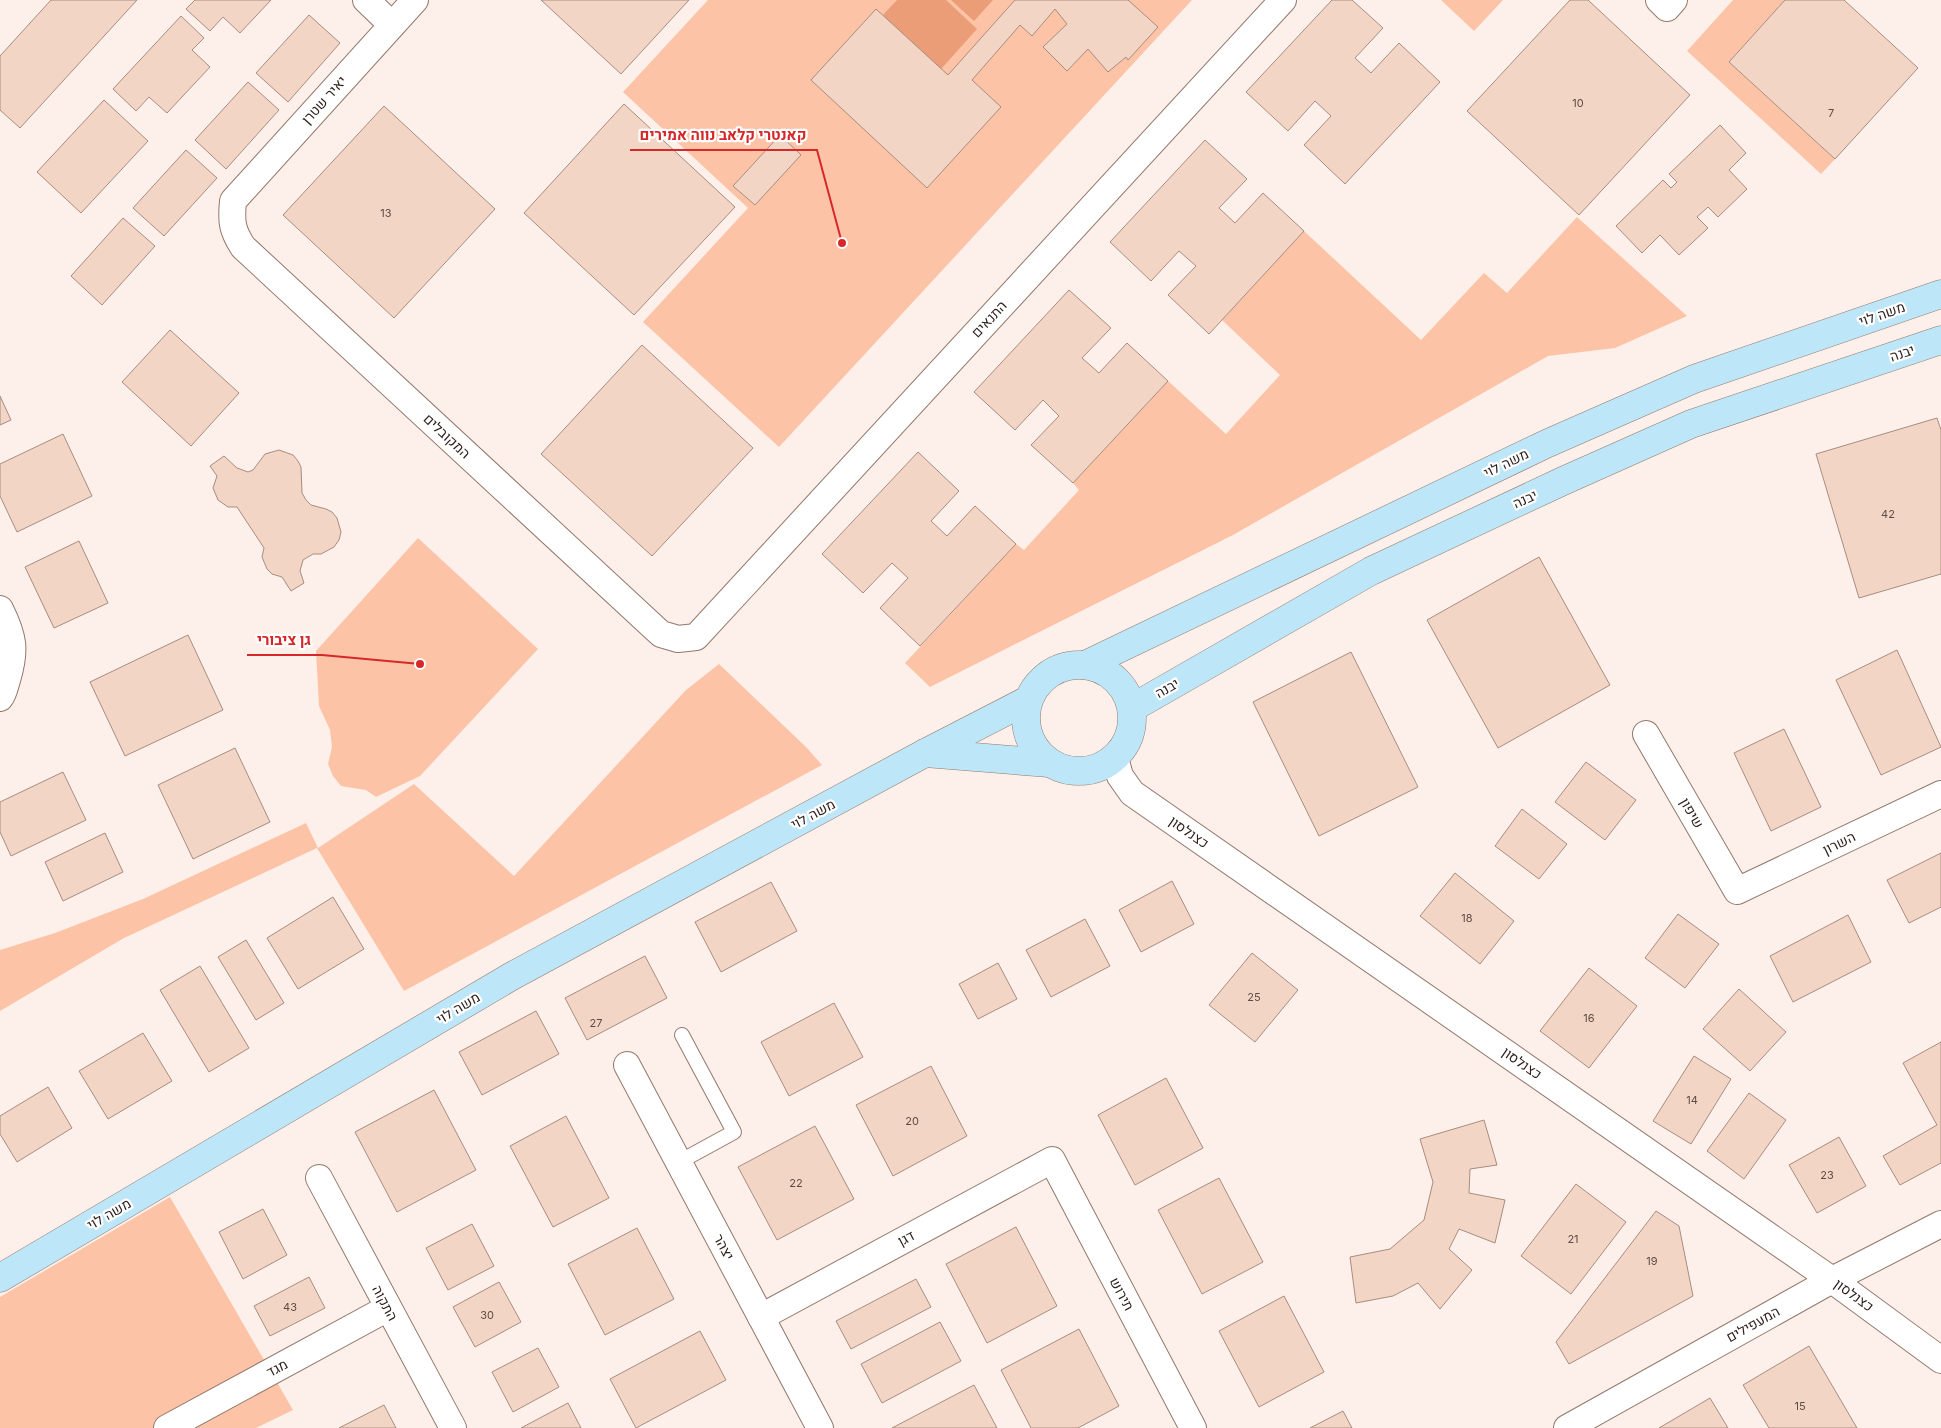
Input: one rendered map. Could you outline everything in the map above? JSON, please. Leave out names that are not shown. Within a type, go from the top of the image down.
[{"type":"street","points":[[366,0],[392,25]]},
{"type":"street","name":"יאיר שטרן","points":[[233,201],[415,0]]},
{"type":"street","name":"התנאים","points":[[696,637],[1283,0]]},
{"type":"street","points":[[1659,0],[1667,8],[1674,0]]},
{"type":"street","name":"המקובלים","points":[[233,201],[233,232],[243,247],[661,634],[678,639],[696,637]]},
{"type":"street","name":"משה לוי","points":[[1085,665],[1546,444],[1694,380],[1941,294]]},
{"type":"street","name":"יבנה","points":[[1132,708],[1372,571],[1563,481],[1691,424],[1941,340]]},
{"type":"street","points":[[0,609],[14,644],[11,667],[1,697]]},
{"type":"street","points":[[1085,665],[1101,669],[1116,679],[1126,692],[1132,708],[1132,724],[1126,744],[1115,758],[1100,768],[1082,772],[1065,771],[1049,763],[1036,751],[1027,735],[1025,718],[1028,700],[1037,684],[1050,672],[1067,666],[1085,665]]},
{"type":"street","name":"משה לוי","points":[[0,1278],[512,976],[1028,700]]},
{"type":"street","name":"שיפון","points":[[1646,734],[1737,891]]},
{"type":"street","points":[[924,754],[1049,763]]},
{"type":"street","name":"כצנלסון","points":[[1115,758],[1120,776],[1132,793],[1832,1280],[1941,1360]]},
{"type":"street","name":"השרון","points":[[1737,891],[1941,794]]},
{"type":"street","name":"יצהר","points":[[627,1065],[820,1428]]},
{"type":"street","name":"דגן","points":[[761,1317],[1052,1160]]},
{"type":"street","name":"תירוש","points":[[1052,1160],[1193,1428]]},
{"type":"street","name":"התקוה","points":[[319,1178],[453,1428]]},
{"type":"street","name":"המעפילים","points":[[1568,1428],[1832,1280],[1941,1224]]},
{"type":"street","name":"מגד","points":[[167,1428],[388,1308]]},
{"type":"lane","points":[[679,1162],[734,1132],[682,1035]]},
{"type":"shaded area","points":[[708,0],[1192,0],[779,447],[643,322],[748,208],[623,92]]},
{"type":"shaded area","points":[[897,0],[946,0],[977,29],[941,69],[883,15]]},
{"type":"shaded area","points":[[951,0],[993,0],[974,21]]},
{"type":"shaded area","points":[[1441,0],[1503,0],[1474,31]]},
{"type":"shaded area","points":[[1733,0],[1785,0],[1729,62],[1835,159],[1821,174],[1687,51]]},
{"type":"shaded area","points":[[1577,217],[1687,316],[1615,348],[1548,356],[1233,535],[930,687],[905,663],[1016,544],[1024,550],[1079,490],[1073,483],[1168,381],[1226,434],[1280,375],[1222,320],[1304,231],[1421,340],[1484,273],[1507,293]]},
{"type":"shaded area","points":[[418,538],[538,649],[420,776],[376,797],[366,790],[341,786],[333,776],[328,764],[332,747],[330,730],[319,706],[316,651]]},
{"type":"shaded area","points":[[719,664],[806,747],[822,765],[404,991],[317,848],[124,938],[0,1011],[0,950],[55,933],[143,899],[306,823],[318,848],[414,784],[514,876],[686,690]]},
{"type":"shaded area","points":[[170,1197],[293,1410],[256,1428],[0,1428],[0,1297]]},
{"type":"building","points":[[51,0],[137,0],[20,128],[0,110],[0,56]]},
{"type":"building","points":[[195,0],[271,0],[240,33],[223,17],[210,31],[186,9]]},
{"type":"building","points":[[541,0],[689,0],[621,74]]},
{"type":"building","points":[[1015,0],[1128,0],[1158,27],[1128,60],[1126,57],[1108,72],[1088,49],[1067,71],[1043,47],[1067,24],[1055,9],[1032,36],[1020,25],[972,80],[1001,107],[927,188],[811,80],[876,9],[948,75]]},
{"type":"building","points":[[1332,0],[1352,0],[1383,28],[1355,58],[1371,73],[1399,43],[1440,82],[1345,184],[1304,145],[1331,116],[1315,101],[1288,131],[1246,92]]},
{"type":"building","points":[[1570,0],[1588,0],[1690,95],[1579,215],[1467,111]]},
{"type":"building","points":[[1785,0],[1844,0],[1918,68],[1835,159],[1729,62]]},
{"type":"building","points":[[309,15],[340,43],[288,102],[256,73]]},
{"type":"building","points":[[181,16],[204,38],[192,50],[210,67],[167,113],[149,97],[136,111],[113,89]]},
{"type":"building","points":[[248,82],[279,110],[226,169],[195,140]]},
{"type":"building","points":[[104,100],[148,141],[81,213],[37,172]]},
{"type":"building","points":[[624,104],[735,207],[634,315],[524,213]]},
{"type":"building","points":[[384,106],[495,209],[394,318],[283,215]]},
{"type":"building","points":[[1720,125],[1746,153],[1729,170],[1747,189],[1718,217],[1708,207],[1697,217],[1708,228],[1679,255],[1660,235],[1642,253],[1616,226],[1663,180],[1671,188],[1677,182],[1669,174]]},
{"type":"building","points":[[780,135],[801,155],[755,205],[733,186]]},
{"type":"building","points":[[1205,140],[1247,179],[1219,208],[1235,223],[1263,193],[1304,231],[1209,334],[1168,295],[1196,266],[1179,251],[1151,281],[1110,242]]},
{"type":"building","points":[[186,150],[217,178],[164,236],[133,208]]},
{"type":"building","points":[[123,218],[155,246],[102,305],[71,276]]},
{"type":"building","points":[[1069,290],[1111,328],[1082,358],[1099,373],[1127,343],[1168,381],[1073,483],[1031,445],[1059,416],[1043,400],[1015,430],[974,392]]},
{"type":"building","points":[[170,330],[239,393],[191,446],[122,382]]},
{"type":"building","points":[[642,345],[753,448],[652,556],[541,454]]},
{"type":"building","points":[[0,396],[11,420],[0,425]]},
{"type":"building","points":[[1937,418],[1941,430],[1941,574],[1859,598],[1816,454]]},
{"type":"building","points":[[63,434],[92,496],[17,532],[0,496],[0,464]]},
{"type":"building","points":[[279,450],[293,455],[298,461],[301,467],[302,493],[306,500],[311,505],[332,512],[337,518],[341,532],[339,540],[334,547],[321,554],[313,554],[303,560],[300,571],[304,583],[291,591],[282,577],[272,574],[267,569],[262,557],[264,548],[237,507],[228,507],[218,500],[213,488],[217,476],[210,466],[224,456],[237,468],[248,472],[253,470],[265,454]]},
{"type":"building","points":[[918,452],[959,491],[931,521],[947,536],[975,506],[1016,544],[920,646],[880,608],[908,578],[892,563],[863,593],[822,554]]},
{"type":"building","points":[[79,541],[108,603],[54,628],[25,567]]},
{"type":"building","points":[[1539,557],[1610,685],[1498,748],[1427,620]]},
{"type":"building","points":[[188,635],[223,710],[125,756],[90,682]]},
{"type":"building","points":[[1897,650],[1941,747],[1881,775],[1836,680]]},
{"type":"building","points":[[1351,652],[1418,787],[1319,836],[1253,702]]},
{"type":"building","points":[[1784,729],[1821,807],[1771,831],[1734,753]]},
{"type":"building","points":[[235,748],[270,822],[193,859],[158,785]]},
{"type":"building","points":[[1586,762],[1636,800],[1605,840],[1555,802]]},
{"type":"building","points":[[63,772],[86,820],[11,856],[0,832],[0,802]]},
{"type":"building","points":[[1522,809],[1567,844],[1539,879],[1495,846]]},
{"type":"building","points":[[105,833],[123,872],[63,901],[45,862]]},
{"type":"building","points":[[1941,853],[1941,907],[1909,923],[1887,880]]},
{"type":"building","points":[[1455,873],[1514,921],[1480,964],[1420,916]]},
{"type":"building","points":[[1172,881],[1194,924],[1141,952],[1119,910]]},
{"type":"building","points":[[771,882],[797,931],[721,972],[695,922]]},
{"type":"building","points":[[333,897],[364,949],[298,989],[267,938]]},
{"type":"building","points":[[1678,914],[1719,944],[1685,988],[1645,958]]},
{"type":"building","points":[[1848,915],[1871,962],[1793,1002],[1770,956]]},
{"type":"building","points":[[1085,919],[1110,966],[1051,997],[1026,950]]},
{"type":"building","points":[[246,940],[284,1003],[256,1020],[218,957]]},
{"type":"building","points":[[1252,953],[1298,990],[1255,1042],[1209,1005]]},
{"type":"building","points":[[645,956],[667,998],[587,1040],[565,998]]},
{"type":"building","points":[[998,963],[1017,999],[978,1019],[959,984]]},
{"type":"building","points":[[200,966],[249,1048],[209,1072],[160,990]]},
{"type":"building","points":[[1589,968],[1637,1006],[1589,1068],[1540,1031]]},
{"type":"building","points":[[1739,989],[1786,1032],[1750,1071],[1703,1029]]},
{"type":"building","points":[[834,1003],[863,1057],[789,1096],[761,1042]]},
{"type":"building","points":[[536,1011],[559,1054],[482,1095],[459,1052]]},
{"type":"building","points":[[143,1033],[172,1081],[108,1119],[79,1071]]},
{"type":"building","points":[[1941,1042],[1941,1163],[1900,1185],[1883,1156],[1937,1125],[1903,1063]]},
{"type":"building","points":[[1694,1056],[1731,1079],[1691,1144],[1653,1121]]},
{"type":"building","points":[[931,1066],[967,1136],[893,1176],[856,1105]]},
{"type":"building","points":[[1166,1078],[1203,1148],[1135,1185],[1098,1115]]},
{"type":"building","points":[[48,1087],[72,1128],[17,1162],[0,1134],[0,1116]]},
{"type":"building","points":[[434,1090],[476,1170],[397,1212],[355,1132]]},
{"type":"building","points":[[1749,1093],[1786,1120],[1744,1179],[1707,1151]]},
{"type":"building","points":[[566,1116],[609,1198],[553,1227],[510,1146]]},
{"type":"building","points":[[1484,1120],[1497,1165],[1470,1169],[1469,1193],[1505,1200],[1495,1243],[1459,1229],[1449,1249],[1472,1270],[1440,1309],[1418,1283],[1393,1296],[1356,1303],[1350,1257],[1390,1249],[1424,1220],[1433,1182],[1420,1139]]},
{"type":"building","points":[[815,1126],[854,1199],[777,1240],[738,1167]]},
{"type":"building","points":[[1839,1137],[1866,1186],[1817,1213],[1789,1165]]},
{"type":"building","points":[[1219,1178],[1263,1262],[1202,1294],[1158,1210]]},
{"type":"building","points":[[1576,1184],[1626,1222],[1571,1294],[1521,1256]]},
{"type":"building","points":[[263,1209],[287,1255],[243,1279],[219,1232]]},
{"type":"building","points":[[1656,1211],[1679,1226],[1693,1296],[1569,1364],[1556,1342]]},
{"type":"building","points":[[472,1224],[494,1266],[448,1290],[426,1248]]},
{"type":"building","points":[[1016,1227],[1057,1306],[987,1343],[946,1264]]},
{"type":"building","points":[[637,1228],[674,1299],[605,1335],[568,1264]]},
{"type":"building","points":[[309,1277],[325,1308],[270,1336],[254,1306]]},
{"type":"building","points":[[916,1279],[931,1307],[851,1349],[836,1321]]},
{"type":"building","points":[[499,1282],[521,1322],[475,1347],[453,1307]]},
{"type":"building","points":[[1284,1296],[1324,1372],[1259,1407],[1219,1331]]},
{"type":"building","points":[[940,1322],[961,1361],[882,1403],[861,1364]]},
{"type":"building","points":[[1079,1329],[1119,1406],[1078,1428],[1031,1428],[1001,1370]]},
{"type":"building","points":[[700,1331],[726,1380],[636,1428],[610,1379]]},
{"type":"building","points":[[1809,1346],[1857,1428],[1769,1428],[1743,1385]]},
{"type":"building","points":[[538,1348],[559,1387],[513,1412],[492,1372]]},
{"type":"building","points":[[974,1385],[997,1428],[892,1428]]},
{"type":"building","points":[[1710,1398],[1728,1428],[1659,1428]]},
{"type":"building","points":[[568,1403],[581,1428],[521,1428]]},
{"type":"building","points":[[384,1405],[396,1428],[339,1428]]},
{"type":"building","points":[[1343,1411],[1352,1428],[1310,1428]]},
{"type":"place","name":"קאנטרי קלאב נווה אמירים","points":[[842,243]]},
{"type":"place","name":"גן ציבורי","points":[[420,664]]}]
